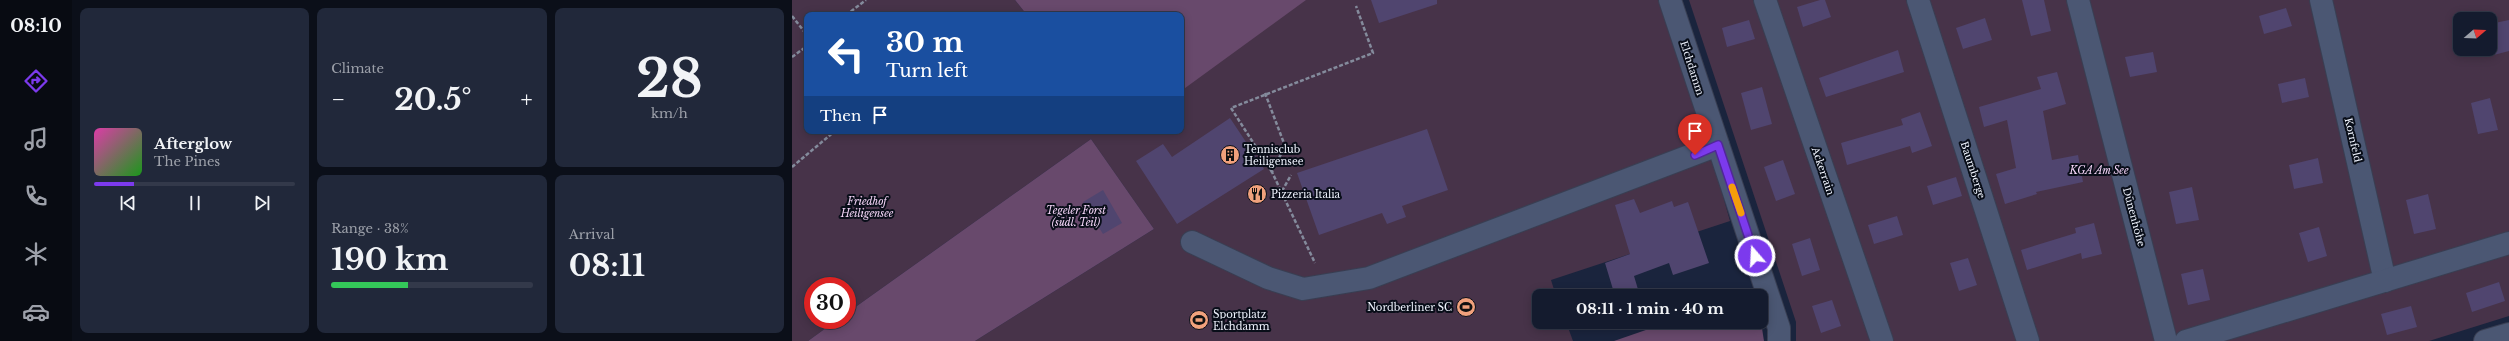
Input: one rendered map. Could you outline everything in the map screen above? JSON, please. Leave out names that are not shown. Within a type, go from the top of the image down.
[{"type":"street","name":"Elchdamm","points":[[1670,0],[1779,328],[1779,341]]},
{"type":"street","name":"Ackerrain","points":[[1765,0],[1882,341]]},
{"type":"street","name":"Baumberge","points":[[1918,0],[2028,341]]},
{"type":"street","name":"Dünenhöhe","points":[[2078,0],[2166,341]]},
{"type":"street","name":"Kornfeld","points":[[2321,0],[2385,281]]},
{"type":"street","points":[[1192,242],[1268,278],[1303,289],[1369,278],[1718,145]]},
{"type":"street","points":[[2186,341],[2509,243]]},
{"type":"street","points":[[2485,341],[2509,334]]},
{"type":"path","points":[[850,12],[866,0]]},
{"type":"path","points":[[1325,285],[1272,172],[1231,108],[1373,53],[1356,6]]},
{"type":"path","points":[[792,16],[804,31]]},
{"type":"path","points":[[792,58],[804,48]]},
{"type":"path","points":[[1265,94],[1286,146],[1272,172]]},
{"type":"path","points":[[792,168],[832,134]]},
{"type":"path","points":[[1282,192],[1291,175]]},
{"type":"green space","name":"Friedhof Heiligensee","points":[[792,0],[1015,0],[1025,12],[804,12],[804,134],[1184,134],[1184,81],[1299,0],[1660,0],[1710,150],[1730,221],[1551,280],[1554,289],[1532,289],[1532,329],[1569,329],[1573,341],[975,341],[1154,229],[1091,139],[856,307],[856,277],[804,277],[804,329],[825,329],[808,341],[792,341]]},
{"type":"green space","points":[[1015,0],[1306,0],[1184,89],[1184,12],[1025,12]]},
{"type":"green space","name":"KGA Am See","points":[[1689,0],[2509,0],[2509,316],[2429,341],[1796,341],[1796,322]]},
{"type":"green space","name":"Tegeler Forst (südl. Teil)","points":[[1091,139],[1154,229],[975,341],[808,341],[825,329],[856,329],[856,307]]},
{"type":"green space","points":[[1649,329],[1762,329],[1764,341],[1614,341]]},
{"type":"building","points":[[1371,0],[1437,0],[1437,4],[1379,23]]},
{"type":"building","points":[[1820,0],[1825,0],[1831,17],[1803,27],[1797,7]]},
{"type":"building","points":[[2022,0],[2044,0],[2051,31],[2031,36]]},
{"type":"building","points":[[2286,8],[2292,26],[2264,34],[2259,16]]},
{"type":"building","points":[[1985,18],[1992,40],[1963,49],[1956,28]]},
{"type":"building","points":[[1749,20],[1755,39],[1727,47],[1722,28]]},
{"type":"building","points":[[2509,20],[2509,51],[2497,54],[2497,23]]},
{"type":"building","points":[[1898,50],[1904,72],[1826,97],[1819,78]]},
{"type":"building","points":[[2153,52],[2157,72],[2130,77],[2125,57]]},
{"type":"building","points":[[2057,72],[2066,104],[2043,111],[2052,160],[2078,155],[2083,182],[2036,192],[2037,194],[2005,204],[1996,174],[2016,168],[2007,120],[1984,127],[1979,107],[2041,89],[2037,77]]},
{"type":"building","points":[[2305,78],[2309,97],[2282,103],[2278,84]]},
{"type":"building","points":[[1762,87],[1772,124],[1751,130],[1741,93]]},
{"type":"building","points":[[2490,98],[2498,130],[2478,134],[2471,103]]},
{"type":"building","points":[[1920,112],[1932,146],[1912,153],[1910,146],[1847,165],[1841,143],[1903,125],[1901,119]]},
{"type":"building","points":[[1230,118],[1264,169],[1177,224],[1136,161],[1163,144],[1172,157]]},
{"type":"building","points":[[1427,129],[1448,190],[1402,206],[1406,217],[1387,224],[1382,213],[1319,235],[1297,173]]},
{"type":"building","points":[[2318,158],[2323,183],[2294,189],[2289,165]]},
{"type":"building","points":[[1783,160],[1795,194],[1776,201],[1764,167]]},
{"type":"building","points":[[1956,177],[1962,196],[1933,205],[1927,186]]},
{"type":"building","points":[[2192,187],[2199,220],[2176,224],[2169,192]]},
{"type":"building","points":[[1103,190],[1122,223],[1103,234],[1083,202]]},
{"type":"building","points":[[2428,194],[2436,229],[2414,234],[2406,200]]},
{"type":"building","points":[[1634,199],[1640,213],[1672,201],[1674,207],[1688,202],[1709,263],[1673,275],[1669,263],[1634,276],[1638,289],[1613,289],[1605,263],[1630,254],[1615,205]]},
{"type":"building","points":[[1897,216],[1903,235],[1874,244],[1868,225]]},
{"type":"building","points":[[2094,223],[2102,254],[2082,259],[2081,253],[2027,270],[2021,250],[2076,233],[2075,228]]},
{"type":"building","points":[[2319,227],[2327,256],[2308,262],[2299,233]]},
{"type":"building","points":[[1810,238],[1820,270],[1802,276],[1792,244]]},
{"type":"building","points":[[1968,258],[1977,285],[1959,291],[1950,263]]},
{"type":"building","points":[[2203,269],[2210,300],[2188,305],[2181,274]]},
{"type":"building","points":[[2499,282],[2505,301],[2472,312],[2466,293]]},
{"type":"building","points":[[1832,300],[1841,326],[1821,333],[1812,306]]},
{"type":"building","points":[[2411,306],[2417,327],[2387,335],[2381,314]]},
{"type":"slow traffic","points":[[1732,187],[1741,213]]},
{"type":"place","name":"Tennisclub Heiligensee","points":[[1230,155]]},
{"type":"place","name":"Pizzeria Italia","points":[[1257,194]]},
{"type":"place","name":"Nordberliner SC","points":[[1466,307]]},
{"type":"place","name":"Sportplatz Elchdamm","points":[[1199,320]]},
{"type":"route","points":[[1695,155],[1710,150],[1718,145],[1755,256]]}]
